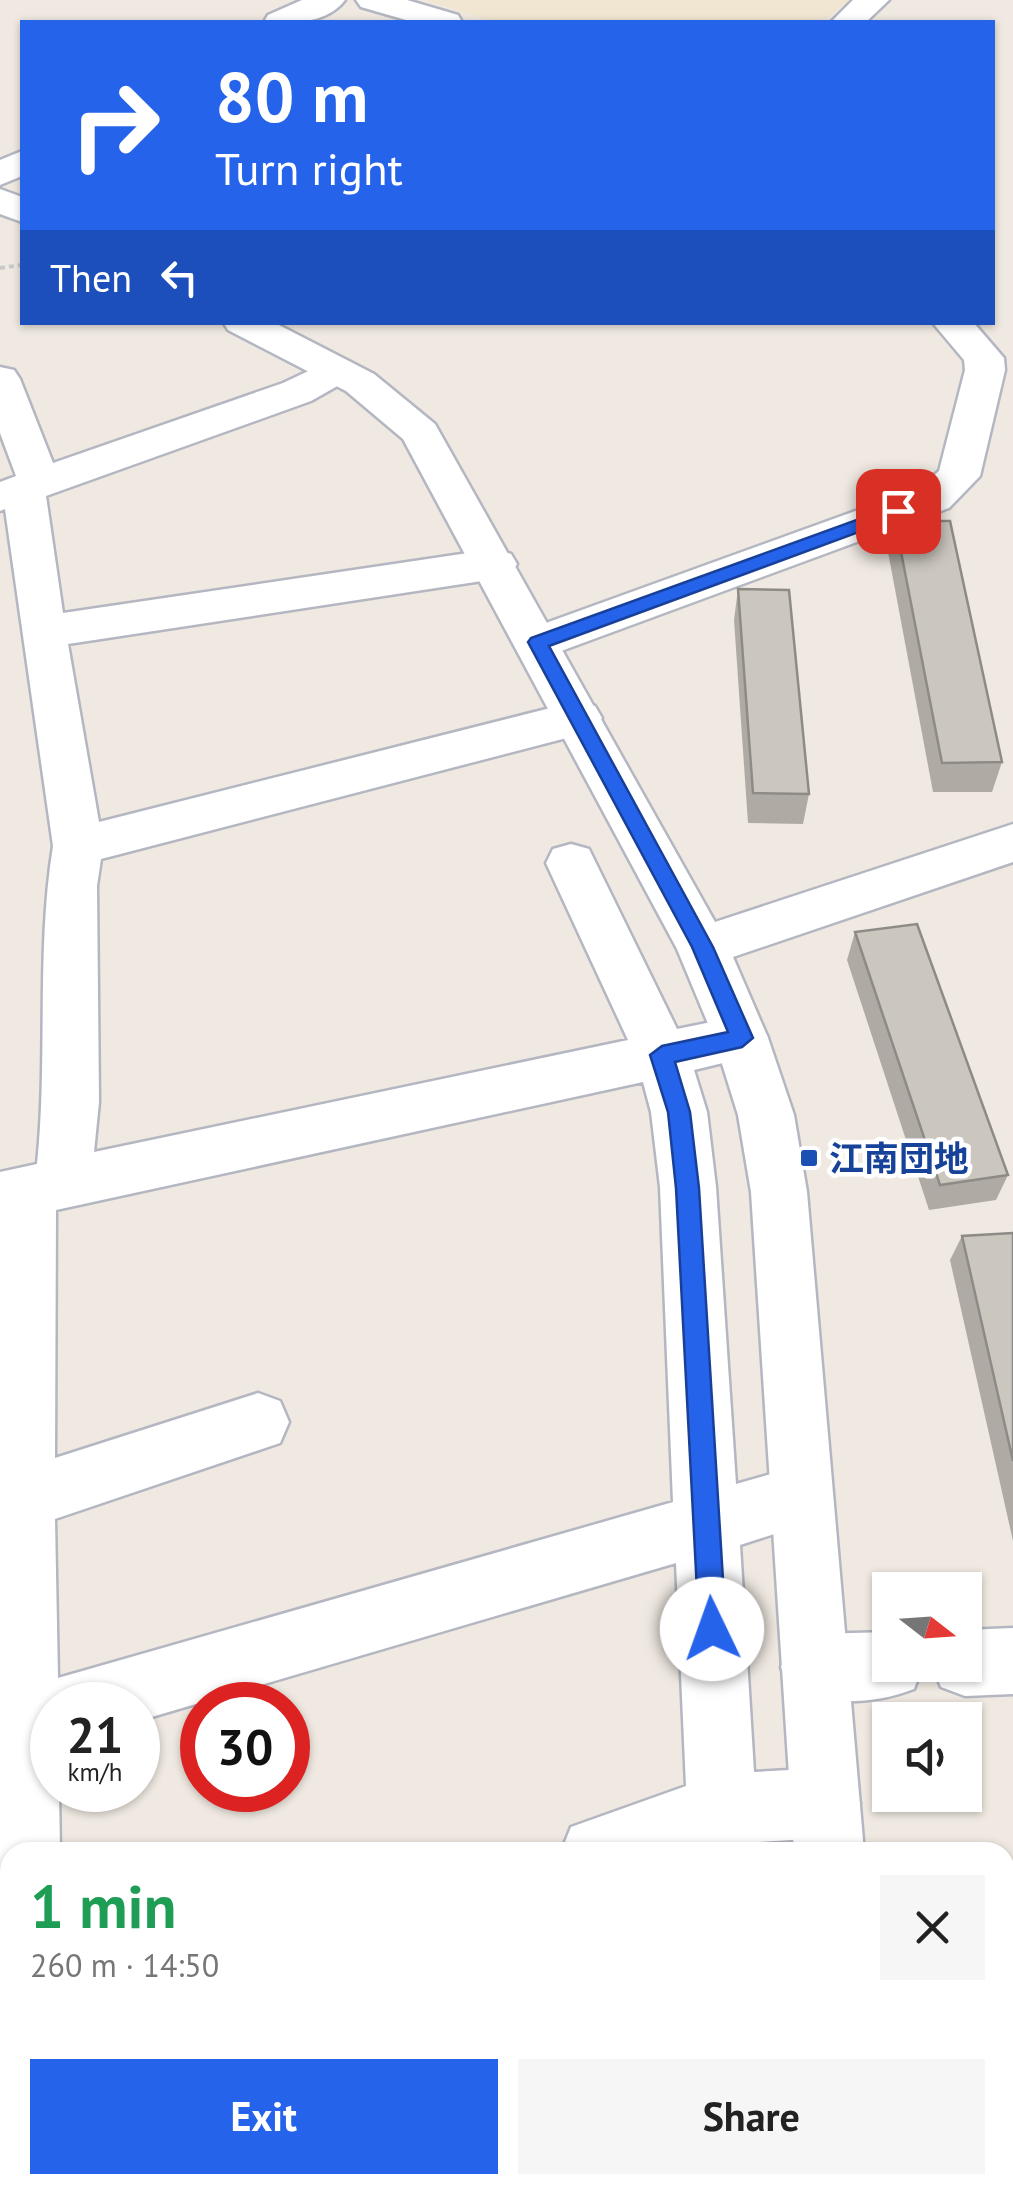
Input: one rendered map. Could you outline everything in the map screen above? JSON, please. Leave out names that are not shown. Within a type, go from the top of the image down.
[{"type":"street","points":[[284,20],[329,0]]},
{"type":"street","points":[[372,0],[439,20]]},
{"type":"street","points":[[849,20],[873,0]]},
{"type":"street","points":[[246,325],[314,383],[377,395],[413,424],[436,456],[463,570],[538,642],[546,726],[702,947],[696,1048],[679,1112],[688,1188],[744,1511],[769,1822]]},
{"type":"street","points":[[538,642],[934,498],[949,488],[958,476],[985,370],[984,358],[954,325]]},
{"type":"street","points":[[0,379],[22,489],[78,846],[72,886],[71,1102],[30,1190],[23,1499],[46,1682]]},
{"type":"street","points":[[22,489],[314,383]]},
{"type":"street","points":[[43,632],[463,570]]},
{"type":"street","points":[[78,846],[546,726]]},
{"type":"street","points":[[702,947],[1013,843]]},
{"type":"street","points":[[571,863],[696,1048],[766,1115],[778,1192],[744,1511],[814,1667],[769,1822]]},
{"type":"street","points":[[30,1190],[696,1048]]},
{"type":"street","points":[[23,1499],[258,1422]]},
{"type":"street","points":[[154,1682],[744,1511]]},
{"type":"street","points":[[982,1662],[1013,1661]]},
{"type":"street","points":[[814,1667],[872,1665]]},
{"type":"street","points":[[27,1842],[32,1812]]},
{"type":"street","points":[[654,1842],[769,1822]]},
{"type":"shaded area","points":[[425,0],[849,0],[824,20],[488,20]]},
{"type":"building","points":[[895,521],[950,521],[1002,762],[942,763]]},
{"type":"building","points":[[738,589],[789,590],[809,794],[753,793]]},
{"type":"building","points":[[917,924],[1008,1175],[940,1185],[855,932]]},
{"type":"building","points":[[1013,1233],[1013,1461],[962,1236]]},
{"type":"place","name":"江南団地","points":[[809,1158]]},
{"type":"route","points":[[712,1629],[688,1188],[679,1112],[662,1055],[742,1038],[702,947],[538,642],[898,511]]}]
